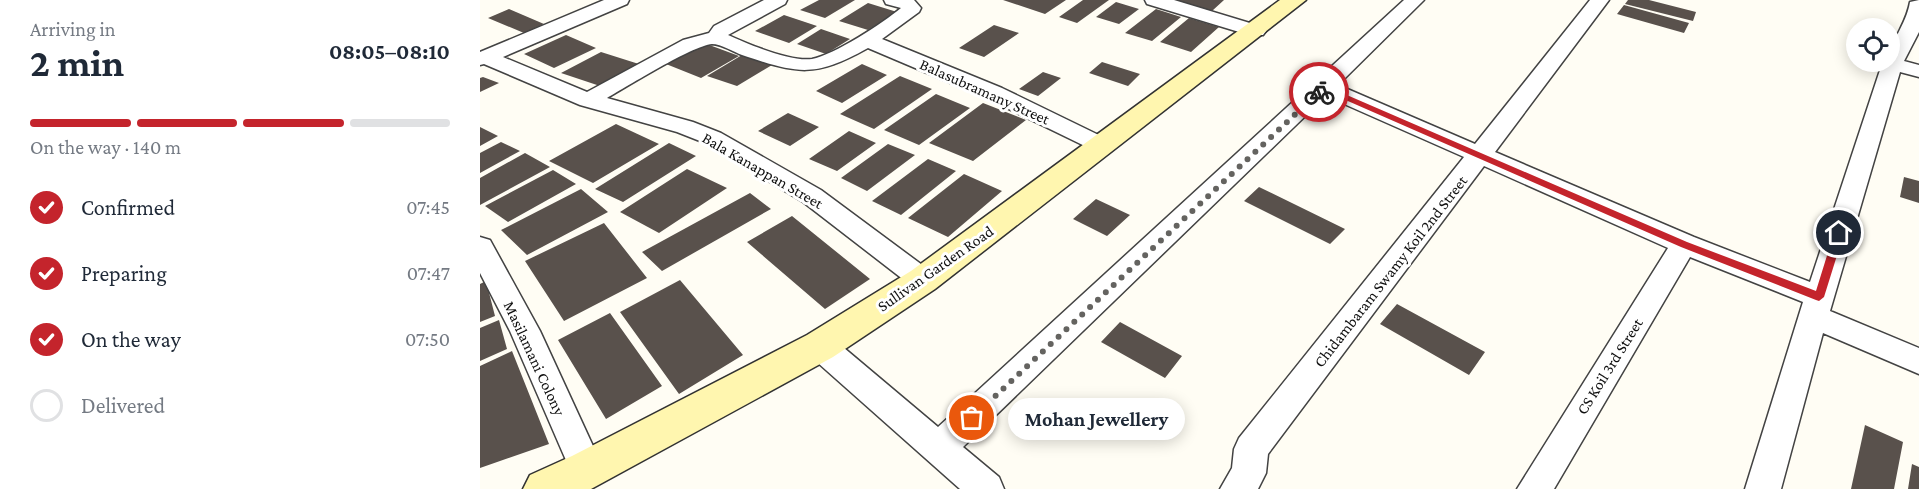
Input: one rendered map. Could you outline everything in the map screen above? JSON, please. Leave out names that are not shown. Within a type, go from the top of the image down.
[{"type":"main road","name":"Sullivan Garden Road","points":[[545,489],[587,470],[820,346],[922,280],[1295,0]]},
{"type":"street","points":[[482,58],[620,0]]},
{"type":"street","points":[[716,37],[721,30],[778,0]]},
{"type":"street","points":[[588,100],[690,44],[716,37],[796,64],[811,66],[825,62],[866,40],[912,8],[908,4],[893,0]]},
{"type":"street","points":[[1154,0],[1256,31]]},
{"type":"street","points":[[938,449],[1415,0]]},
{"type":"street","name":"Chidambaram Swamy Koil 2nd Street","points":[[1238,489],[1249,472],[1251,449],[1600,0]]},
{"type":"street","points":[[1900,49],[1917,18],[1919,2]]},
{"type":"street","name":"Balasubramany Street","points":[[866,40],[994,93],[1103,146]]},
{"type":"street","name":"Bala Kanappan Street","points":[[482,58],[588,100],[685,127],[712,138],[812,196],[922,280]]},
{"type":"street","points":[[1900,66],[1919,71]]},
{"type":"street","points":[[1763,489],[1890,72]]},
{"type":"street","points":[[1324,87],[1684,244],[1817,307],[1919,361]]},
{"type":"street","name":"CS Koil 3rd Street","points":[[1535,489],[1684,244]]},
{"type":"street","name":"Masilamani Colony","points":[[480,247],[525,331],[587,470]]},
{"type":"street","points":[[820,346],[986,489]]},
{"type":"building","points":[[819,0],[855,0],[825,18],[800,10]]},
{"type":"building","points":[[1003,0],[1066,0],[1045,14]]},
{"type":"building","points":[[1083,0],[1109,0],[1077,23],[1059,17]]},
{"type":"building","points":[[1173,0],[1224,0],[1212,11]]},
{"type":"building","points":[[1628,0],[1649,0],[1696,12],[1693,21],[1625,4]]},
{"type":"building","points":[[1116,2],[1139,9],[1119,24],[1096,17]]},
{"type":"building","points":[[868,3],[897,12],[868,30],[839,21]]},
{"type":"building","points":[[1624,5],[1689,23],[1684,33],[1617,14]]},
{"type":"building","points":[[509,9],[544,24],[524,33],[488,18]]},
{"type":"building","points":[[1156,9],[1181,17],[1152,41],[1125,33]]},
{"type":"building","points":[[784,15],[817,26],[789,43],[755,31]]},
{"type":"building","points":[[1189,18],[1219,27],[1191,52],[1160,42]]},
{"type":"building","points":[[994,25],[1019,33],[984,57],[959,48]]},
{"type":"building","points":[[821,29],[850,39],[826,54],[797,44]]},
{"type":"building","points":[[566,35],[596,48],[554,68],[524,54]]},
{"type":"building","points":[[704,43],[739,56],[701,78],[666,64]]},
{"type":"building","points":[[601,52],[642,65],[603,87],[561,73]]},
{"type":"building","points":[[742,55],[772,65],[737,86],[707,76]]},
{"type":"building","points":[[1102,62],[1140,74],[1128,86],[1089,73]]},
{"type":"building","points":[[862,64],[887,75],[842,103],[816,91]]},
{"type":"building","points":[[1043,72],[1061,78],[1038,96],[1019,89]]},
{"type":"building","points":[[900,76],[932,89],[874,129],[840,114]]},
{"type":"building","points":[[480,78],[499,83],[480,92]]},
{"type":"building","points":[[936,94],[970,108],[919,145],[884,130]]},
{"type":"building","points":[[983,103],[1026,120],[973,161],[929,143]]},
{"type":"building","points":[[788,113],[819,127],[790,146],[758,131]]},
{"type":"building","points":[[616,124],[659,144],[593,183],[549,161]]},
{"type":"building","points":[[480,127],[498,136],[480,146]]},
{"type":"building","points":[[849,131],[876,143],[837,171],[809,159]]},
{"type":"building","points":[[501,142],[520,151],[480,173],[480,153]]},
{"type":"building","points":[[669,143],[696,156],[623,202],[595,189]]},
{"type":"building","points":[[888,144],[915,155],[867,191],[841,178]]},
{"type":"building","points":[[525,153],[550,167],[480,205],[480,178]]},
{"type":"building","points":[[928,159],[956,171],[901,215],[872,201]]},
{"type":"building","points":[[687,169],[727,188],[659,233],[620,212]]},
{"type":"building","points":[[553,170],[576,184],[508,222],[485,206]]},
{"type":"building","points":[[964,174],[1002,191],[948,237],[908,218]]},
{"type":"building","points":[[1904,177],[1919,181],[1919,203],[1900,197]]},
{"type":"building","points":[[1259,187],[1345,229],[1330,244],[1244,201]]},
{"type":"building","points":[[581,189],[608,212],[527,255],[501,230]]},
{"type":"building","points":[[750,193],[771,209],[662,271],[642,252]]},
{"type":"building","points":[[1096,199],[1130,215],[1107,236],[1073,219]]},
{"type":"building","points":[[792,216],[870,279],[825,309],[747,242]]},
{"type":"building","points":[[604,223],[647,278],[564,321],[525,261]]},
{"type":"building","points":[[680,280],[743,355],[679,394],[620,312]]},
{"type":"building","points":[[486,281],[495,316],[480,322],[480,284]]},
{"type":"building","points":[[1397,304],[1485,352],[1469,375],[1380,324]]},
{"type":"building","points":[[610,313],[662,386],[606,419],[558,340]]},
{"type":"building","points":[[499,320],[507,349],[480,361],[480,328]]},
{"type":"building","points":[[1120,322],[1182,356],[1165,378],[1101,342]]},
{"type":"building","points":[[512,351],[549,444],[480,468],[480,366]]},
{"type":"building","points":[[1865,425],[1903,442],[1894,489],[1851,489]]},
{"type":"building","points":[[1912,464],[1919,467],[1919,489],[1908,489]]},
{"type":"way so far","points":[[972,418],[1319,92]]},
{"type":"place","name":"Mohan Jewellery","points":[[972,418]]},
{"type":"route","points":[[1319,92],[1324,87],[1684,244],[1819,297],[1839,233]]}]
